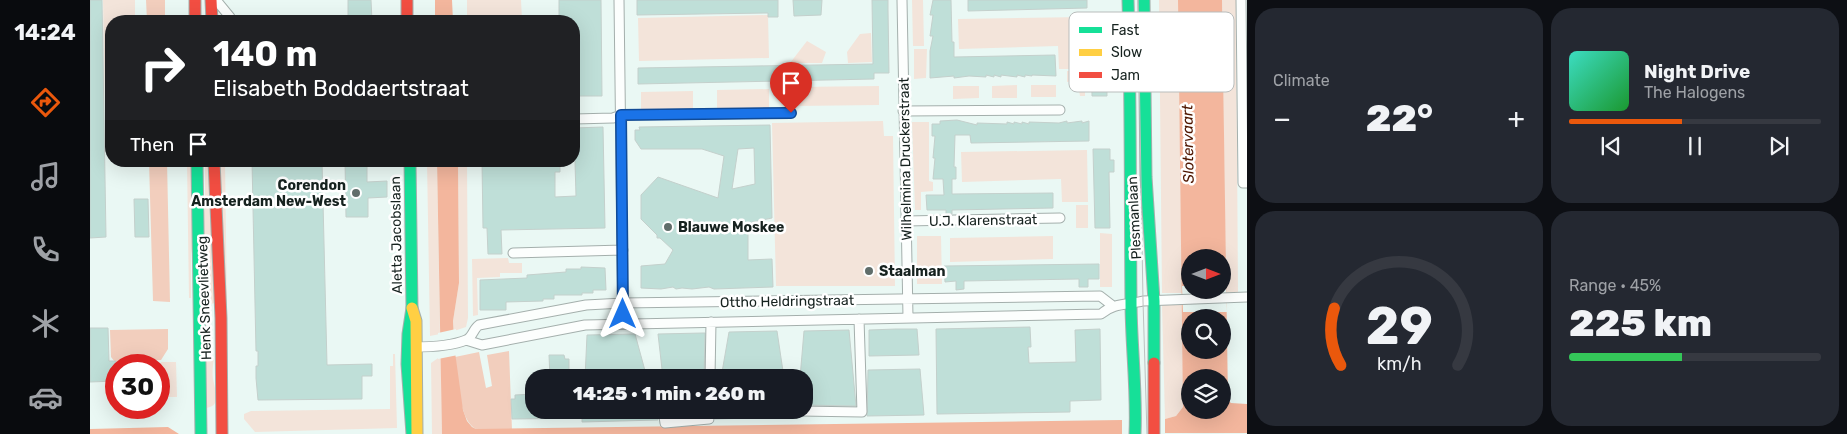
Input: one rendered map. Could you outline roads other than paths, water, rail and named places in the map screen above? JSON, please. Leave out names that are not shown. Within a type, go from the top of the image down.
[{"type":"street","points":[[195,0],[195,15]]},
{"type":"street","points":[[212,0],[212,15]]},
{"type":"street","points":[[216,0],[228,15]]},
{"type":"street","points":[[407,0],[407,15]]},
{"type":"street","points":[[619,0],[623,324]]},
{"type":"street","name":"Wilhelmina Druckerstraat","points":[[902,0],[908,317]]},
{"type":"street","points":[[1241,0],[1244,26],[1244,183],[1247,183]]},
{"type":"street","name":"Plesmanlaan","points":[[1130,92],[1131,304],[1135,368],[1135,434]]},
{"type":"street","name":"Plesmanlaan","points":[[1145,92],[1146,177],[1154,301],[1154,434]]},
{"type":"street","points":[[903,111],[1060,110]]},
{"type":"street","points":[[580,119],[613,118],[621,115],[791,113]]},
{"type":"street","name":"Henk Sneevlietweg","points":[[197,167],[201,434]]},
{"type":"street","name":"Henk Sneevlietweg","points":[[214,167],[221,318],[222,434]]},
{"type":"street","name":"Aletta Jacobslaan","points":[[410,167],[412,308],[416,321],[417,434]]},
{"type":"street","name":"U.J. Klarenstraat","points":[[906,221],[1060,218]]},
{"type":"street","points":[[513,253],[623,250]]},
{"type":"street","name":"Ottho Heldringstraat","points":[[415,347],[434,347],[463,341],[473,335],[479,326],[586,305],[1100,296],[1113,306]]},
{"type":"street","name":"Ottho Heldringstraat","points":[[463,341],[482,345],[572,327],[623,324],[651,328],[711,322],[1100,314],[1113,306],[1143,301],[1247,297]]},
{"type":"street","name":"Aletta Jacobslaan","points":[[412,308],[408,322],[412,434]]},
{"type":"street","name":"Ottho Heldringstraat","points":[[813,411],[862,412],[859,319]]},
{"type":"street","name":"Ottho Heldringstraat","points":[[710,369],[711,322]]},
{"type":"street","points":[[664,419],[665,423],[709,419]]},
{"type":"water","points":[[435,0],[452,0],[453,15],[435,15]]},
{"type":"water","points":[[1178,0],[1222,0],[1222,12],[1178,12]]},
{"type":"water","name":"Slotervaart","points":[[1179,92],[1223,92],[1226,249],[1181,249]]},
{"type":"water","points":[[437,167],[458,167],[459,283],[453,321],[455,352],[463,410],[467,421],[476,429],[1122,420],[1122,434],[442,434]]},
{"type":"water","points":[[1182,299],[1226,299],[1227,309],[1182,309]]},
{"type":"water","points":[[1182,359],[1227,359],[1228,369],[1183,369]]},
{"type":"water","points":[[1231,403],[1247,404],[1247,433],[1165,433],[1165,419],[1176,416],[1181,410],[1181,419],[1231,419]]},
{"type":"water","points":[[168,427],[179,434],[90,434],[90,429]]},
{"type":"tram line","points":[[1138,0],[1138,12]]},
{"type":"tram line","points":[[1140,92],[1147,434]]},
{"type":"place","name":"Corendon Amsterdam New-West","points":[[356,193]]},
{"type":"place","name":"Blauwe Moskee","points":[[668,227]]},
{"type":"place","name":"Staalman","points":[[869,271]]}]
